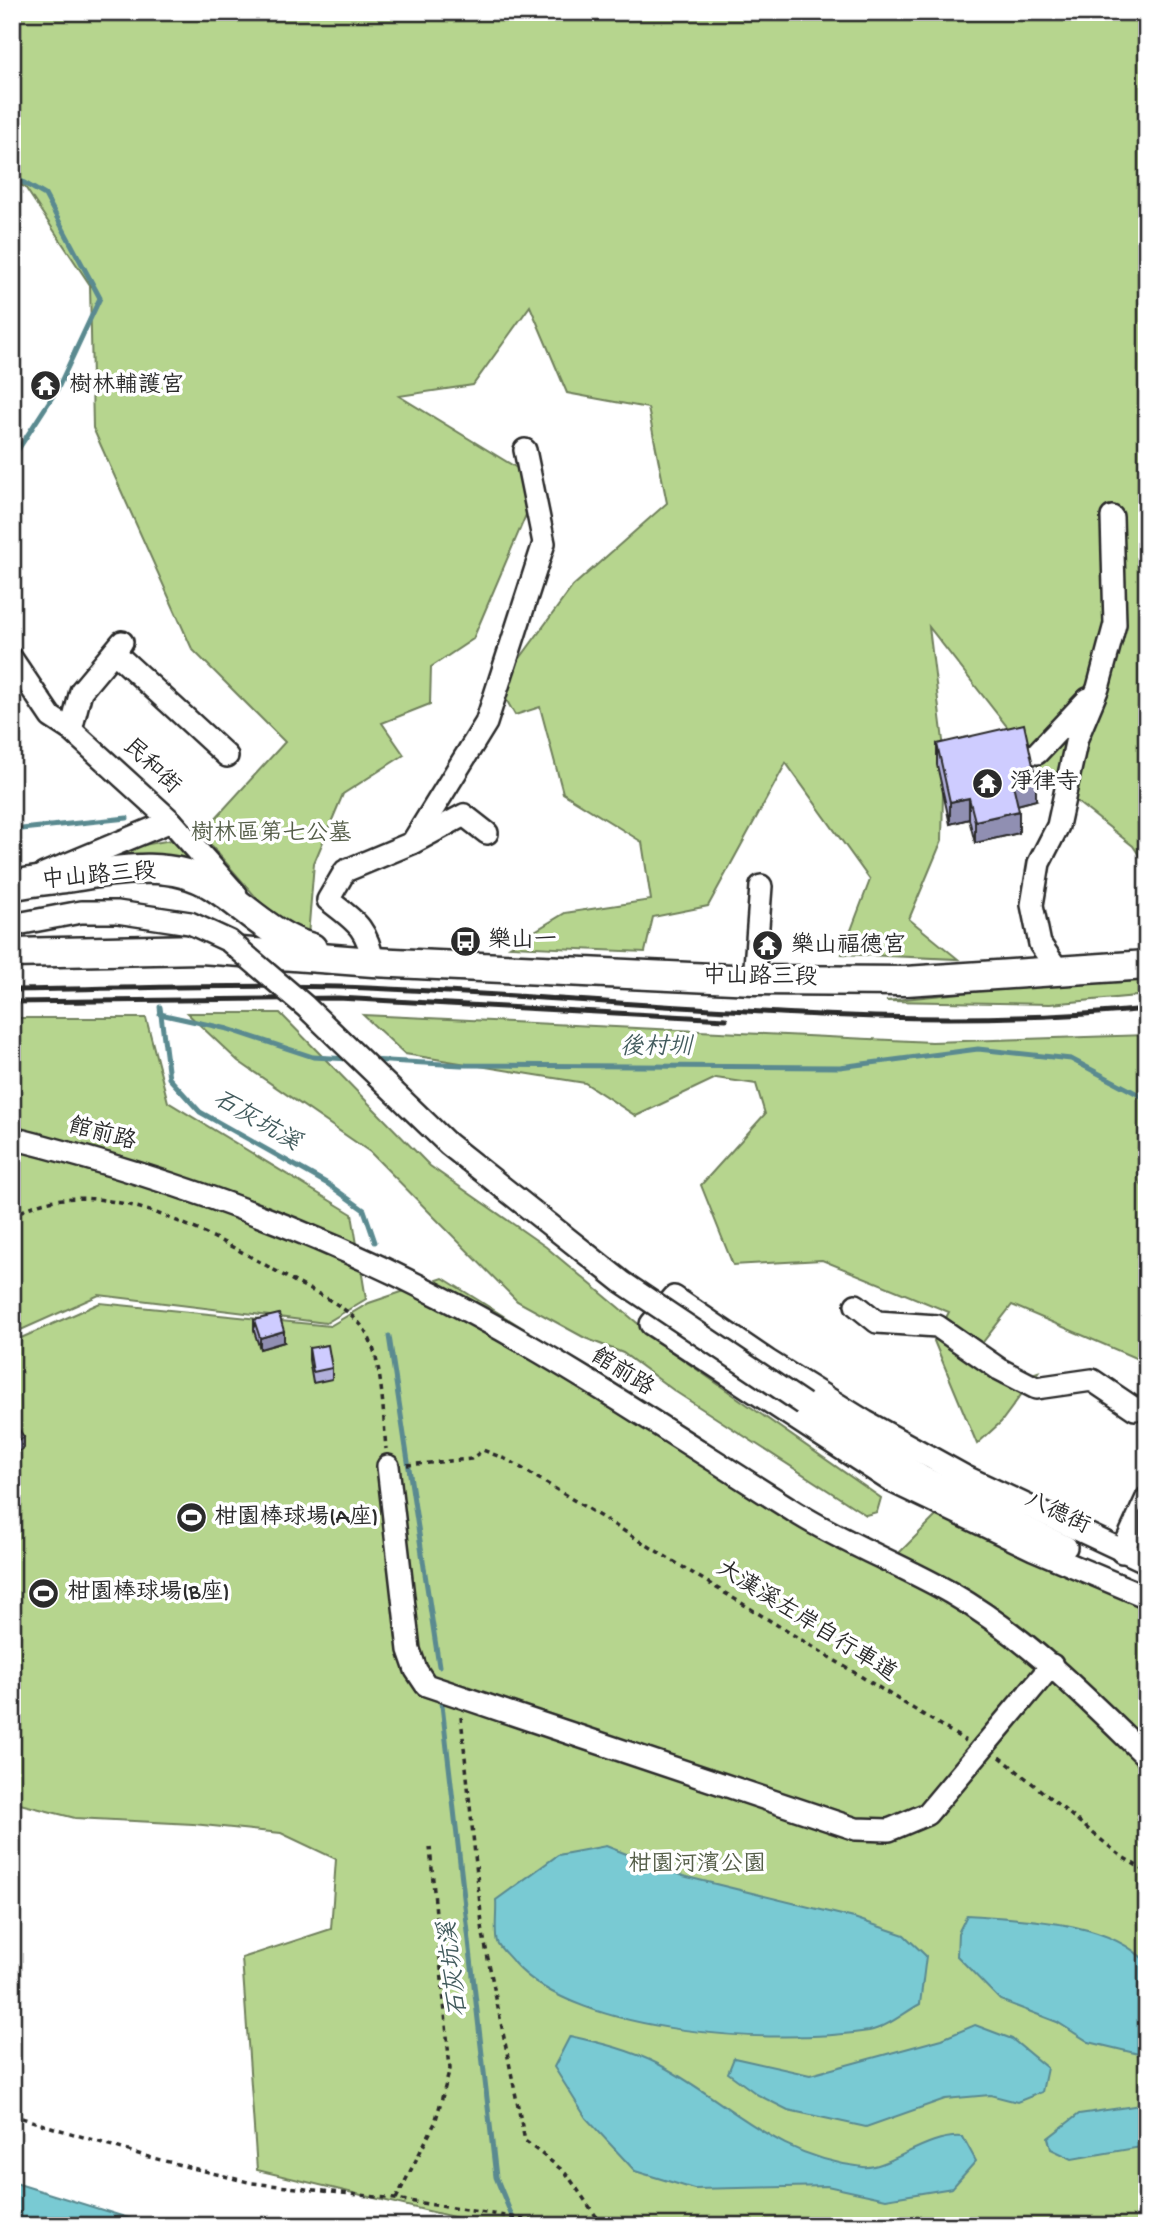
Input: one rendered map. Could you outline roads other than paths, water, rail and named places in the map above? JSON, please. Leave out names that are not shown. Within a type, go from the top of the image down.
[{"type":"main road","name":"中山路三段","points":[[15,885],[107,872],[165,870],[192,875],[211,884],[293,943],[373,962]]},
{"type":"main road","name":"中山路三段","points":[[12,953],[201,949],[373,962],[754,980],[906,981],[1147,965]]},
{"type":"street","points":[[412,843],[486,723],[544,543],[525,450]]},
{"type":"street","points":[[1060,972],[1040,944],[1032,905],[1039,863],[1058,826],[1077,738],[1098,688],[1115,624],[1112,517]]},
{"type":"street","points":[[71,730],[81,691],[119,646],[227,755]]},
{"type":"street","name":"民和街","points":[[12,659],[51,717],[71,730],[171,821],[256,916]]},
{"type":"street","points":[[1037,753],[1098,688]]},
{"type":"street","points":[[373,962],[368,936],[328,900],[345,870],[412,843],[464,815],[487,833]]},
{"type":"street","points":[[15,885],[171,821]]},
{"type":"street","points":[[754,980],[761,886]]},
{"type":"street","name":"八德街","points":[[12,925],[81,912],[117,912],[190,923],[229,941],[305,1006],[448,1144],[622,1282],[804,1404],[946,1489],[1147,1584]]},
{"type":"street","name":"館前路","points":[[12,1138],[147,1174],[340,1249],[442,1298],[554,1361],[840,1539],[953,1594],[1052,1665],[1147,1757]]},
{"type":"street","points":[[1147,1562],[964,1476],[866,1422],[768,1361],[690,1304],[674,1297],[651,1324],[891,1481],[1032,1549],[1147,1597]]},
{"type":"street","points":[[856,1305],[877,1322],[937,1326],[999,1369],[1036,1388],[1093,1380],[1135,1409],[1147,1406]]},
{"type":"street","points":[[395,1465],[409,1650],[416,1670],[426,1685],[856,1829],[889,1830],[928,1814],[1052,1665]]},
{"type":"street","name":"八德街","points":[[946,1489],[1147,1572]]},
{"type":"street","points":[[1122,1552],[1147,1498]]},
{"type":"water","points":[[606,1846],[683,1876],[854,1918],[904,1935],[926,1956],[920,2004],[889,2023],[869,2031],[784,2037],[733,2035],[681,2030],[631,2020],[584,2006],[544,1987],[514,1963],[498,1945],[496,1900],[558,1855]]},
{"type":"water","points":[[967,1915],[1063,1924],[1110,1938],[1131,1949],[1147,1963],[1147,2056],[1089,2042],[1057,2022],[1000,2000],[957,1956],[958,1933]]},
{"type":"water","points":[[975,2025],[1012,2039],[1047,2068],[1042,2092],[1017,2102],[990,2095],[945,2099],[866,2127],[788,2110],[758,2095],[728,2073],[734,2058],[810,2075],[942,2039]]},
{"type":"water","points":[[570,2036],[638,2055],[660,2065],[778,2140],[831,2161],[863,2167],[873,2166],[936,2140],[963,2137],[976,2161],[952,2188],[886,2199],[827,2186],[694,2189],[635,2171],[586,2118],[554,2067]]},
{"type":"water","points":[[1141,2105],[1147,2107],[1147,2146],[1072,2159],[1051,2149],[1048,2138],[1079,2114]]},
{"type":"water","points":[[12,2182],[154,2226],[12,2226]]},
{"type":"waterway","name":"石灰坑溪","points":[[12,176],[45,195],[100,298],[58,388],[12,459]]},
{"type":"waterway","name":"石灰坑溪","points":[[12,830],[127,818]]},
{"type":"waterway","name":"石灰坑溪","points":[[160,1007],[169,1078],[200,1112],[328,1184],[364,1210],[375,1242]]},
{"type":"waterway","name":"後村圳","points":[[160,1014],[228,1029],[313,1057],[350,1059]]},
{"type":"waterway","name":"後村圳","points":[[370,1060],[461,1065],[840,1067],[978,1049],[1071,1059],[1147,1099]]},
{"type":"waterway","name":"石灰坑溪","points":[[389,1336],[439,1666]]},
{"type":"waterway","name":"石灰坑溪","points":[[442,1705],[496,2177],[516,2226]]},
{"type":"railway","points":[[12,990],[215,986],[338,987],[742,1011],[945,1018],[1046,1016],[1147,1009]]},
{"type":"railway","points":[[12,1002],[338,998],[726,1019]]},
{"type":"place","name":"樹林輔護宮","points":[[46,386]]},
{"type":"place","name":"淨律寺","points":[[987,783]]},
{"type":"place","name":"樂山一","points":[[465,941]]},
{"type":"place","name":"樂山福德宮","points":[[768,946]]},
{"type":"place","name":"柑園棒球場(A座)","points":[[191,1518]]},
{"type":"place","name":"柑園棒球場(B座)","points":[[44,1593]]},
{"type":"park label","name":"樹林區第七公墓","points":[[271,834]]},
{"type":"park label","name":"柑園河濱公園","points":[[697,1865]]}]
